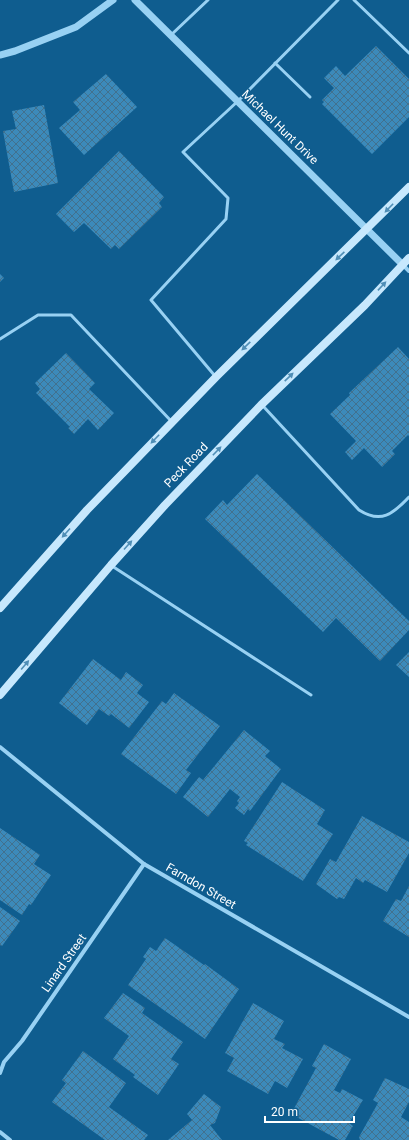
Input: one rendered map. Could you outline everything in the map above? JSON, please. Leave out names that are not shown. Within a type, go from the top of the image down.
[{"type":"main road","points":[[0,608],[87,510],[172,422],[409,187]]},
{"type":"main road","name":"Peck Road","points":[[0,695],[111,565],[165,505],[261,404],[365,305],[409,258]]},
{"type":"street","points":[[0,55],[15,51],[76,26],[113,0]]},
{"type":"street","name":"Michael Hunt Drive","points":[[135,0],[409,271]]},
{"type":"street","name":"Farndon Street","points":[[0,747],[144,864],[409,1017]]},
{"type":"street","name":"Linard Street","points":[[0,1073],[4,1062],[22,1041],[144,864]]},
{"type":"street","points":[[0,1132],[10,1140]]},
{"type":"lane","points":[[171,35],[208,0]]},
{"type":"lane","points":[[216,377],[151,300],[226,218],[228,198],[183,152],[238,101],[338,0]]},
{"type":"lane","points":[[354,0],[409,53]]},
{"type":"lane","points":[[275,63],[310,98]]},
{"type":"lane","points":[[0,339],[38,315],[71,315],[172,422]]},
{"type":"lane","points":[[261,404],[359,510],[369,516],[383,517],[397,510],[409,497]]},
{"type":"lane","points":[[111,565],[311,695]]},
{"type":"building","points":[[376,46],[409,79],[409,117],[372,154],[322,104],[324,102],[322,100],[334,88],[324,78],[336,66],[345,76]]},
{"type":"building","points":[[106,74],[137,107],[84,155],[59,128],[80,110],[73,102]]},
{"type":"building","points":[[44,105],[58,183],[14,192],[3,131],[16,129],[12,111]]},
{"type":"building","points":[[119,151],[164,197],[159,203],[162,207],[119,249],[115,245],[111,249],[84,223],[74,232],[56,214]]},
{"type":"building","points":[[0,274],[4,278],[0,282]]},
{"type":"building","points":[[398,347],[409,359],[409,436],[408,435],[392,451],[395,454],[382,467],[364,448],[352,460],[345,452],[356,441],[330,414],[350,395],[349,393]]},
{"type":"building","points":[[66,353],[95,383],[89,389],[114,413],[98,430],[88,419],[74,434],[68,428],[70,427],[36,393],[40,389],[35,383]]},
{"type":"building","points":[[257,474],[409,621],[409,630],[380,661],[336,618],[323,632],[205,519],[223,500],[227,505]]},
{"type":"building","points":[[409,652],[409,677],[396,665]]},
{"type":"building","points":[[93,659],[121,680],[126,672],[143,685],[137,693],[149,702],[129,728],[111,714],[109,716],[99,709],[87,725],[59,703]]},
{"type":"building","points":[[174,693],[220,726],[186,770],[191,773],[176,794],[121,754],[162,701],[166,704]]},
{"type":"building","points":[[244,730],[270,751],[265,756],[281,769],[250,811],[248,809],[244,815],[235,808],[239,803],[237,801],[240,797],[230,789],[208,817],[183,797],[199,777],[203,780]]},
{"type":"building","points":[[282,782],[325,810],[317,824],[333,834],[303,881],[246,845],[248,843],[244,841]]},
{"type":"building","points":[[362,816],[409,842],[409,853],[387,892],[365,880],[363,883],[356,878],[344,899],[339,897],[337,899],[316,884],[330,859],[336,862]]},
{"type":"building","points":[[0,828],[40,855],[34,864],[51,875],[31,905],[29,904],[22,915],[0,900]]},
{"type":"building","points":[[409,886],[409,937],[383,921],[396,899],[401,901]]},
{"type":"building","points":[[0,907],[20,921],[2,946],[0,945]]},
{"type":"building","points":[[165,938],[204,965],[205,964],[239,989],[205,1039],[128,985],[146,959],[143,957],[150,947],[156,951]]},
{"type":"building","points":[[123,993],[145,1008],[142,1013],[183,1042],[171,1059],[179,1064],[158,1095],[133,1077],[135,1075],[113,1059],[129,1036],[104,1018]]},
{"type":"building","points":[[253,1003],[284,1021],[274,1039],[285,1044],[282,1048],[303,1059],[287,1088],[275,1081],[268,1094],[227,1071],[234,1058],[225,1053]]},
{"type":"building","points":[[324,1044],[351,1059],[334,1090],[340,1093],[342,1089],[363,1100],[349,1123],[353,1126],[345,1140],[339,1140],[291,1114],[316,1068],[312,1066]]},
{"type":"building","points":[[83,1051],[126,1083],[109,1107],[148,1135],[144,1140],[105,1140],[52,1102],[66,1083],[62,1080]]},
{"type":"building","points":[[385,1078],[409,1089],[409,1102],[401,1117],[409,1122],[409,1140],[360,1140],[359,1137],[378,1103],[373,1100]]},
{"type":"building","points":[[204,1094],[221,1107],[215,1123],[210,1125],[222,1140],[168,1140],[192,1120],[187,1114]]}]
